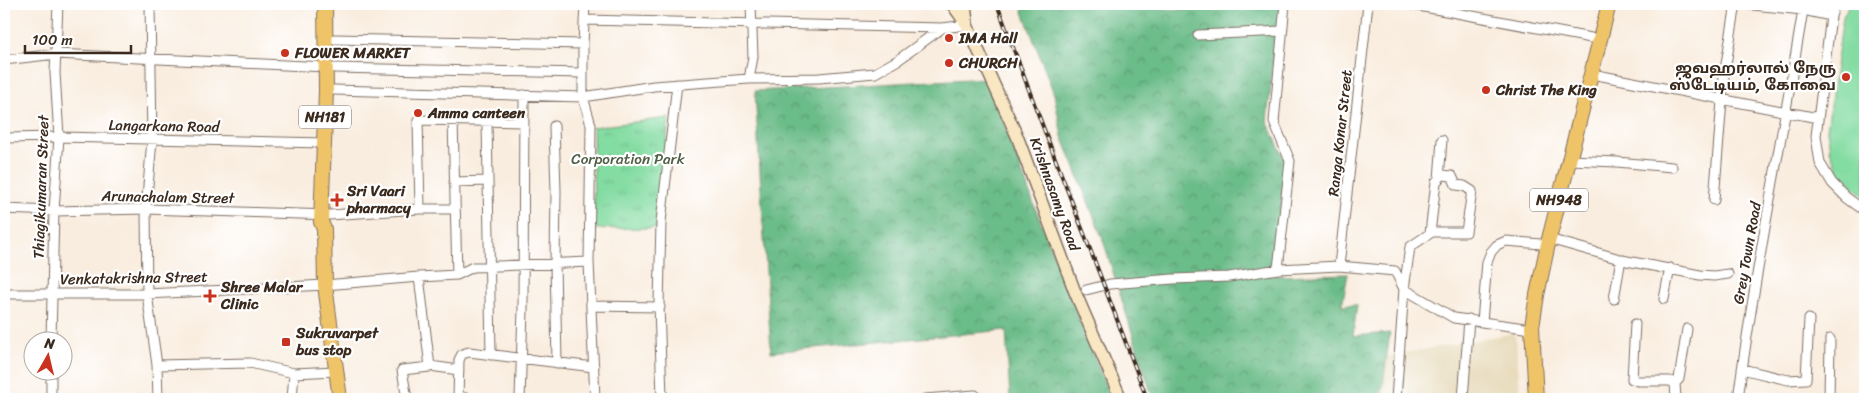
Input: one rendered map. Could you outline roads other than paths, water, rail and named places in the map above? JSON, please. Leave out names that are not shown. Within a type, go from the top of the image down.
[{"type":"highway","name":"NH181","points":[[325,4],[330,68],[334,90],[327,215],[324,229],[325,285],[340,399]]},
{"type":"highway","name":"NH181","points":[[327,215],[324,143],[334,39],[334,4]]},
{"type":"highway","name":"NH948","points":[[1529,399],[1524,328],[1600,4]]},
{"type":"highway","name":"NH948","points":[[1536,399],[1532,328],[1545,241],[1570,160],[1609,4]]},
{"type":"main road","name":"Krishnasamy Road","points":[[952,4],[967,25],[1017,136],[1075,292],[1121,399]]},
{"type":"main road","points":[[965,4],[967,25]]},
{"type":"street","name":"Thiagikumaran Street","points":[[51,330],[54,211],[59,137],[55,73],[58,4]]},
{"type":"street","points":[[150,4],[152,140],[146,209],[147,294],[157,365],[158,399]]},
{"type":"street","points":[[585,4],[583,97],[591,125],[589,262],[595,399]]},
{"type":"street","points":[[749,79],[753,57],[750,4]]},
{"type":"street","points":[[1278,269],[1290,162],[1274,122],[1285,4]]},
{"type":"street","name":"Ranga Konar Street","points":[[1339,266],[1368,4]]},
{"type":"street","points":[[1408,4],[1591,38]]},
{"type":"street","points":[[1714,200],[1724,76],[1736,4]]},
{"type":"street","points":[[1742,4],[1802,10],[1831,16]]},
{"type":"street","points":[[1835,4],[1831,16],[1816,136],[1820,163],[1832,184],[1865,211]]},
{"type":"street","name":"Grey Town Road","points":[[1738,399],[1757,268],[1786,111],[1802,10]]},
{"type":"street","points":[[584,20],[942,28],[967,25]]},
{"type":"street","points":[[334,90],[583,97],[677,84],[749,79],[820,78],[875,73],[898,60],[942,28]]},
{"type":"street","points":[[1198,35],[1282,31]]},
{"type":"street","points":[[334,39],[583,44]]},
{"type":"street","points":[[4,60],[56,54],[330,68],[583,73]]},
{"type":"street","points":[[1592,74],[1818,118]]},
{"type":"street","points":[[662,399],[661,222],[677,84]]},
{"type":"street","points":[[520,399],[524,95]]},
{"type":"street","points":[[420,209],[418,120],[523,122]]},
{"type":"street","points":[[453,120],[457,276],[472,267],[589,262]]},
{"type":"street","points":[[487,121],[491,356]]},
{"type":"street","points":[[554,126],[556,363]]},
{"type":"street","name":"Langarkana Road","points":[[4,138],[59,137],[324,143]]},
{"type":"street","points":[[1439,179],[1442,140]]},
{"type":"street","points":[[1570,160],[1672,167]]},
{"type":"street","points":[[1396,399],[1404,289],[1410,247],[1430,233],[1466,232],[1472,192],[1464,186],[1456,185],[1452,176],[1442,175],[1436,182],[1430,233]]},
{"type":"street","points":[[454,182],[488,181]]},
{"type":"street","name":"Arunachalam Street","points":[[4,210],[146,209],[327,215],[420,209],[455,209]]},
{"type":"street","points":[[1482,322],[1488,262],[1491,252],[1497,245],[1506,240],[1545,241],[1700,275],[1728,274]]},
{"type":"street","points":[[1614,299],[1621,259]]},
{"type":"street","points":[[1086,290],[1110,284],[1229,277],[1278,269],[1339,266],[1395,271],[1404,289],[1454,318],[1524,328]]},
{"type":"street","points":[[1664,299],[1670,268]]},
{"type":"street","name":"Venkatakrishna Street","points":[[4,294],[147,294],[457,276]]},
{"type":"street","points":[[419,277],[430,366]]},
{"type":"street","points":[[591,306],[660,307]]},
{"type":"street","points":[[1742,369],[1788,380],[1806,379],[1809,319]]},
{"type":"street","points":[[1463,399],[1469,320]]},
{"type":"street","points":[[1635,324],[1632,379],[1638,382],[1670,381],[1675,383]]},
{"type":"street","points":[[1676,399],[1675,383],[1679,379],[1687,329]]},
{"type":"street","points":[[1828,399],[1830,339]]},
{"type":"street","points":[[471,399],[458,398],[459,360],[462,354],[469,352],[522,360],[594,367]]},
{"type":"street","points":[[157,365],[250,363],[294,373],[336,371]]},
{"type":"street","points":[[406,399],[402,370],[430,366],[458,370]]},
{"type":"street","points":[[292,399],[294,373]]},
{"type":"street","points":[[51,380],[51,399]]},
{"type":"street","points":[[925,399],[975,395]]},
{"type":"railway","points":[[997,4],[1147,399]]},
{"type":"place","name":"IMA Hall","points":[[949,38]]},
{"type":"place","name":"FLOWER MARKET","points":[[285,53]]},
{"type":"place","name":"CHURCH","points":[[949,63]]},
{"type":"place","name":"ஜவஹர்லால் நேரு ஸ்டேடியம், கோவை","points":[[1846,77]]},
{"type":"place","name":"Christ The King","points":[[1486,90]]},
{"type":"place","name":"Amma canteen","points":[[418,113]]},
{"type":"place","name":"Sri Vaari pharmacy","points":[[337,200]]},
{"type":"place","name":"Shree Malar Clinic","points":[[210,296]]},
{"type":"place","name":"Sukruvarpet bus stop","points":[[286,342]]},
{"type":"park label","name":"Corporation Park","points":[[628,159]]}]
